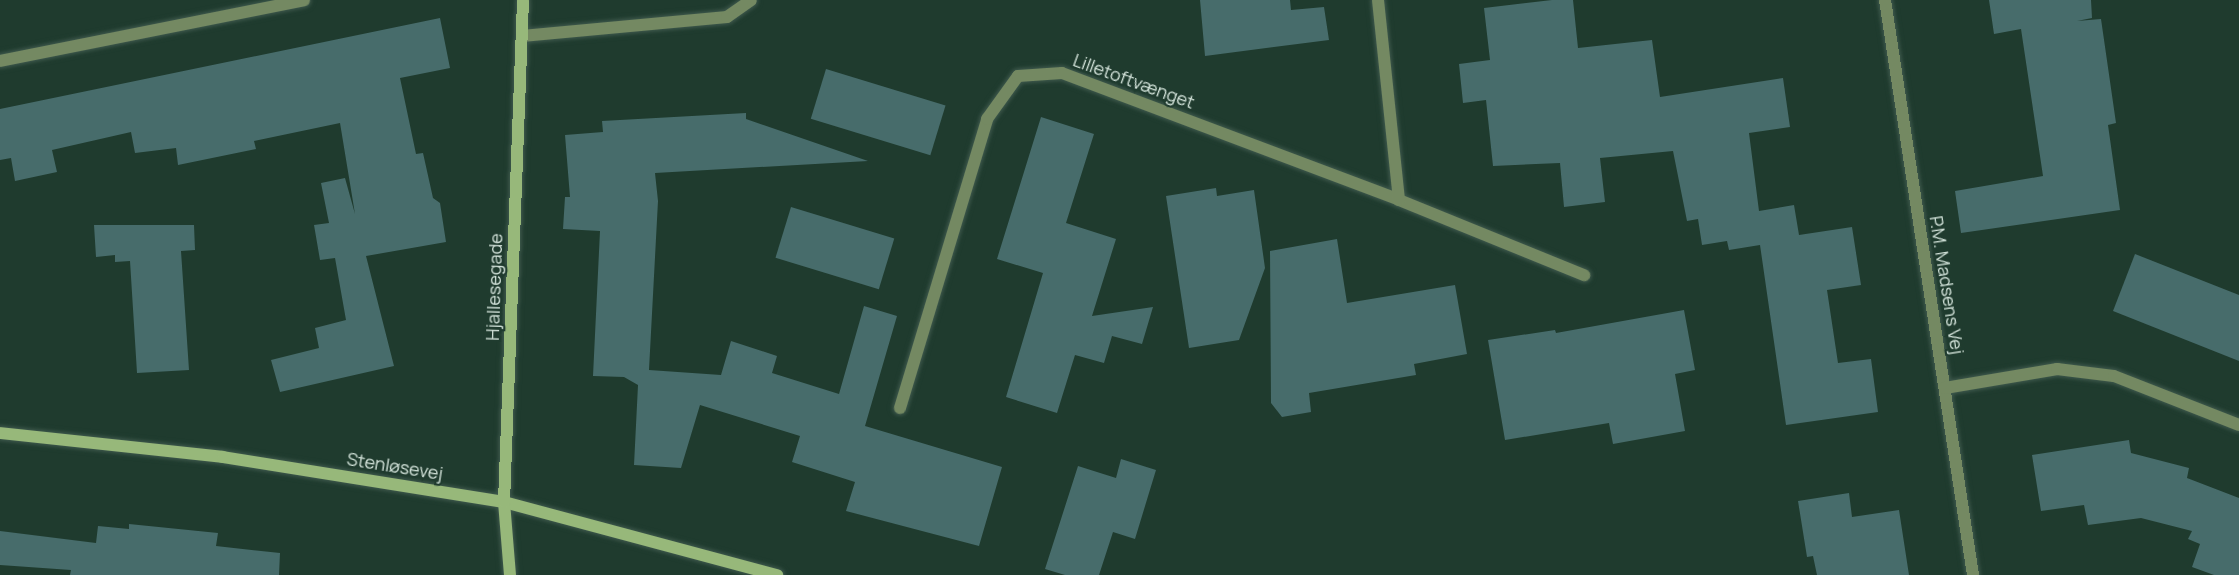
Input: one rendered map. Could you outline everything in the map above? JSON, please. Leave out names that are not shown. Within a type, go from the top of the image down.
[{"type":"street","points":[[0,61],[304,0]]},
{"type":"street","name":"Hjallesegade","points":[[510,575],[504,502],[523,0]]},
{"type":"street","points":[[522,36],[727,17],[751,0]]},
{"type":"street","points":[[1378,0],[1399,200]]},
{"type":"street","name":"P.M. Madsens Vej","points":[[1885,0],[1973,575]]},
{"type":"street","name":"Lilletoftvænget","points":[[900,408],[987,119],[1018,76],[1062,73],[1399,200],[1584,275]]},
{"type":"street","points":[[1945,388],[2057,369],[2114,376],[2239,425]]},
{"type":"street","name":"Stenløsevej","points":[[0,433],[223,457],[504,502],[777,575]]},
{"type":"building","points":[[1200,0],[1290,0],[1291,10],[1324,7],[1329,40],[1205,56]]},
{"type":"building","points":[[1552,0],[1573,0],[1578,48],[1652,40],[1660,97],[1783,78],[1790,127],[1749,133],[1759,211],[1794,205],[1799,235],[1852,227],[1861,285],[1827,290],[1838,363],[1871,359],[1878,412],[1786,425],[1760,245],[1729,250],[1727,241],[1702,245],[1698,219],[1687,221],[1673,151],[1600,158],[1605,202],[1564,207],[1560,163],[1493,166],[1486,100],[1463,103],[1459,64],[1490,60],[1484,8]]},
{"type":"building","points":[[1989,0],[2091,0],[2092,18],[2077,21],[2101,19],[2116,123],[2108,125],[2120,210],[1961,233],[1955,191],[2043,176],[2021,29],[1994,34]]},
{"type":"building","points":[[440,18],[450,68],[400,78],[416,154],[423,153],[433,198],[440,203],[446,242],[366,256],[394,366],[280,392],[271,360],[319,348],[315,328],[346,320],[335,258],[320,260],[314,225],[329,223],[321,183],[345,178],[355,214],[340,123],[254,141],[256,149],[178,165],[176,148],[135,153],[131,132],[52,150],[57,172],[15,181],[11,158],[0,160],[0,109]]},
{"type":"building","points":[[826,69],[946,106],[930,155],[811,119]]},
{"type":"building","points":[[746,113],[746,119],[868,161],[655,173],[658,201],[649,370],[721,375],[731,341],[777,356],[772,373],[839,394],[864,306],[897,316],[865,426],[1002,467],[979,546],[846,511],[855,482],[792,462],[800,436],[700,405],[681,468],[634,465],[638,385],[624,377],[593,376],[600,231],[563,229],[565,197],[570,197],[565,135],[603,132],[602,121]]},
{"type":"building","points":[[1041,117],[1094,134],[1066,223],[1116,239],[1092,316],[1153,307],[1142,344],[1112,336],[1104,363],[1075,355],[1057,413],[1006,397],[1043,273],[997,259]]},
{"type":"building","points":[[1216,188],[1217,196],[1254,190],[1265,268],[1239,340],[1189,348],[1166,196]]},
{"type":"building","points":[[791,207],[894,239],[879,289],[776,258]]},
{"type":"building","points":[[94,225],[194,225],[195,250],[181,251],[189,370],[137,373],[130,261],[115,262],[115,255],[96,257]]},
{"type":"building","points":[[1337,239],[1347,303],[1455,285],[1467,354],[1414,364],[1416,375],[1309,393],[1311,412],[1282,417],[1271,403],[1270,251]]},
{"type":"building","points":[[2135,254],[2239,295],[2239,361],[2113,311]]},
{"type":"building","points":[[1684,310],[1695,370],[1675,374],[1685,431],[1613,444],[1609,423],[1505,440],[1488,340],[1555,330],[1556,333]]},
{"type":"building","points":[[2129,440],[2131,453],[2189,468],[2187,478],[2239,498],[2239,575],[2214,575],[2192,567],[2200,544],[2188,539],[2192,531],[2141,518],[2088,525],[2084,505],[2041,511],[2032,455]]},
{"type":"building","points":[[1121,459],[1156,470],[1135,539],[1113,532],[1099,575],[1065,575],[1045,569],[1078,466],[1116,478]]},
{"type":"building","points":[[1849,493],[1852,517],[1899,510],[1909,575],[1817,575],[1813,556],[1807,557],[1798,501]]},
{"type":"building","points":[[129,524],[218,533],[216,546],[280,553],[279,575],[70,575],[71,570],[0,565],[0,531],[96,543],[98,526],[129,529]]}]
